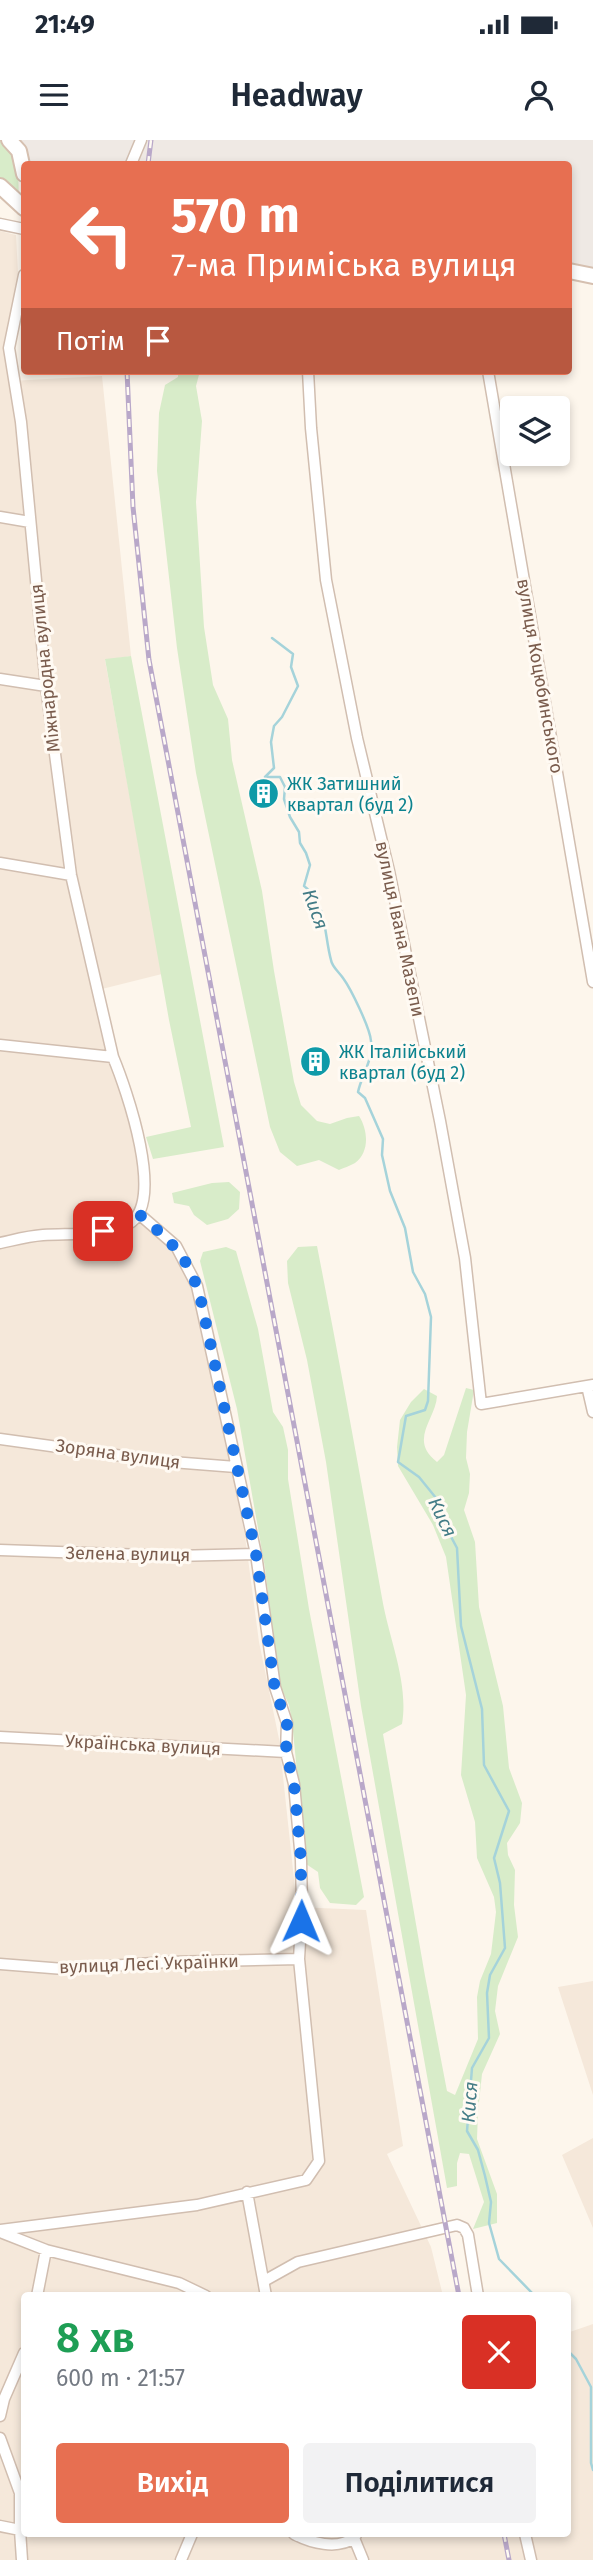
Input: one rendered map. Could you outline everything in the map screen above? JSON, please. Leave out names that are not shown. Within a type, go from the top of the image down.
[{"type":"street","points":[[9,140],[19,151],[21,161]]},
{"type":"street","points":[[132,161],[141,140]]},
{"type":"street","points":[[0,186],[21,205]]},
{"type":"street","points":[[0,223],[21,228]]},
{"type":"street","points":[[572,272],[593,276]]},
{"type":"street","name":"Міжнародна вулиця","points":[[21,290],[9,348],[21,422],[46,686],[71,875],[113,1057],[124,1084],[140,1147],[145,1197],[139,1214]]},
{"type":"street","points":[[0,375],[13,378]]},
{"type":"street","name":"вулиця Івана Мазепи","points":[[308,375],[322,555],[328,593],[356,738],[389,871],[443,1135],[465,1258],[481,1404],[590,1386]]},
{"type":"street","name":"вулиця Коцюбинського","points":[[489,375],[593,982]]},
{"type":"street","points":[[0,516],[30,522]]},
{"type":"street","points":[[0,679],[46,686]]},
{"type":"street","points":[[0,863],[71,875]]},
{"type":"street","points":[[0,1045],[113,1057]]},
{"type":"street","points":[[0,1243],[40,1235],[109,1230],[128,1224],[139,1214],[176,1247],[195,1281],[203,1307],[256,1554],[274,1683],[287,1723],[286,1752],[294,1784],[301,1860],[299,1959],[319,2161],[306,2180],[197,2205],[0,2231]]},
{"type":"street","points":[[590,1386],[593,1412]]},
{"type":"street","name":"Зоряна вулиця","points":[[0,1439],[159,1461],[236,1467]]},
{"type":"street","name":"Зелена вулиця","points":[[0,1550],[162,1555],[256,1554]]},
{"type":"street","name":"Українська вулиця","points":[[0,1737],[286,1752]]},
{"type":"street","name":"вулиця Лесі Українки","points":[[0,1964],[64,1969],[168,1962],[299,1959]]},
{"type":"street","points":[[247,2192],[265,2292]]},
{"type":"street","points":[[264,2281],[298,2262],[457,2225],[464,2228],[468,2235],[477,2292]]},
{"type":"street","points":[[0,2231],[46,2250],[179,2283],[198,2292]]},
{"type":"street","points":[[38,2292],[46,2250]]},
{"type":"street","points":[[0,2416],[4,2399],[21,2360]]},
{"type":"street","points":[[0,2438],[20,2493],[22,2560]]},
{"type":"street","points":[[0,2526],[20,2530]]},
{"type":"street","points":[[181,2560],[191,2537]]},
{"type":"street","points":[[302,2537],[334,2545],[345,2544],[354,2537]]},
{"type":"street","points":[[355,2537],[363,2560]]},
{"type":"street","points":[[526,2537],[531,2560]]},
{"type":"shaded area","points":[[16,140],[593,140],[593,275],[572,271],[572,161],[23,161]]},
{"type":"shaded area","points":[[0,231],[16,235],[18,273],[8,344],[10,381],[102,376],[131,656],[105,660],[162,974],[94,991],[110,1062],[132,1130],[147,1229],[156,1229],[178,1253],[193,1280],[207,1343],[245,1536],[259,1642],[279,1739],[297,1907],[366,1910],[403,2146],[387,2154],[431,2247],[442,2292],[21,2292],[21,2537],[571,2537],[571,2332],[593,2324],[593,2560],[0,2560]]},
{"type":"shaded area","points":[[593,1981],[593,2095],[558,1987]]},
{"type":"shaded area","points":[[593,2138],[593,2228],[562,2155]]},
{"type":"green space","points":[[0,141],[15,158],[19,198],[0,180]]},
{"type":"green space","points":[[199,375],[196,386],[202,421],[196,502],[204,627],[213,685],[228,719],[232,760],[262,891],[294,1082],[301,1105],[317,1121],[330,1124],[359,1116],[366,1134],[365,1147],[360,1158],[339,1170],[319,1160],[297,1166],[280,1152],[270,1127],[196,773],[177,648],[157,471],[159,413],[165,385],[178,377]]},
{"type":"green space","points":[[131,656],[224,1147],[153,1159],[146,1137],[191,1127],[169,1020],[105,659]]},
{"type":"green space","points":[[229,1182],[240,1192],[239,1209],[228,1219],[207,1225],[194,1215],[189,1206],[174,1203],[172,1193],[212,1183]]},
{"type":"green space","points":[[317,1246],[382,1598],[401,1677],[402,1724],[383,1734],[447,2091],[455,2095],[478,2039],[477,1997],[480,1981],[491,1954],[496,1912],[494,1897],[477,1858],[475,1822],[461,1775],[466,1695],[446,1557],[433,1525],[398,1466],[397,1447],[400,1420],[411,1402],[424,1389],[437,1396],[424,1438],[429,1454],[437,1462],[444,1455],[466,1388],[474,1390],[467,1432],[469,1493],[464,1510],[475,1542],[479,1607],[503,1706],[509,1768],[522,1803],[520,1823],[507,1843],[508,1855],[515,1870],[514,1905],[518,1937],[498,1986],[495,2011],[500,2034],[482,2074],[478,2112],[477,2139],[497,2194],[497,2223],[473,2229],[484,2202],[469,2154],[460,2153],[457,2186],[447,2188],[361,1706],[326,1462],[307,1360],[288,1283],[287,1261],[298,1247]]},
{"type":"green space","points":[[226,1247],[236,1251],[258,1329],[273,1412],[283,1427],[288,1450],[288,1479],[309,1609],[364,1897],[356,1905],[330,1903],[320,1888],[318,1872],[306,1864],[292,1721],[289,1705],[279,1683],[265,1568],[237,1409],[200,1261],[203,1252]]},
{"type":"waterway","name":"Кися","points":[[272,638],[293,654],[291,667],[298,686],[282,717],[274,726],[271,742],[274,768],[265,777],[280,777],[285,787],[284,799],[310,865],[304,886],[321,910],[332,963],[351,991],[370,1035],[370,1055],[358,1092],[365,1098],[383,1139],[382,1155],[390,1191],[405,1228],[413,1272],[425,1294],[431,1317],[428,1401],[425,1410],[406,1416],[398,1462],[419,1477],[436,1498],[440,1516],[457,1548],[461,1626],[482,1709],[484,1765],[509,1811],[494,1858],[500,1883],[505,1948],[490,1975],[487,1993],[489,2038],[472,2068],[467,2131],[478,2150],[485,2176],[491,2202],[489,2223],[499,2259],[531,2292]]},
{"type":"waterway","name":"Кися","points":[[571,2354],[591,2387],[593,2470]]},
{"type":"railway","points":[[148,161],[151,140]]},
{"type":"railway","points":[[127,375],[133,507],[149,660],[458,2292]]},
{"type":"railway","points":[[505,2537],[509,2560]]},
{"type":"place","name":"ЖК Затишний квартал (буд 2)","points":[[264,794]]},
{"type":"place","name":"ЖК Італійський квартал (буд 2)","points":[[316,1062]]},
{"type":"route","points":[[103,1231],[128,1224],[139,1214],[176,1247],[189,1267],[200,1296],[256,1554],[275,1690],[287,1723],[286,1752],[294,1784],[301,1860],[301,1921]]}]
